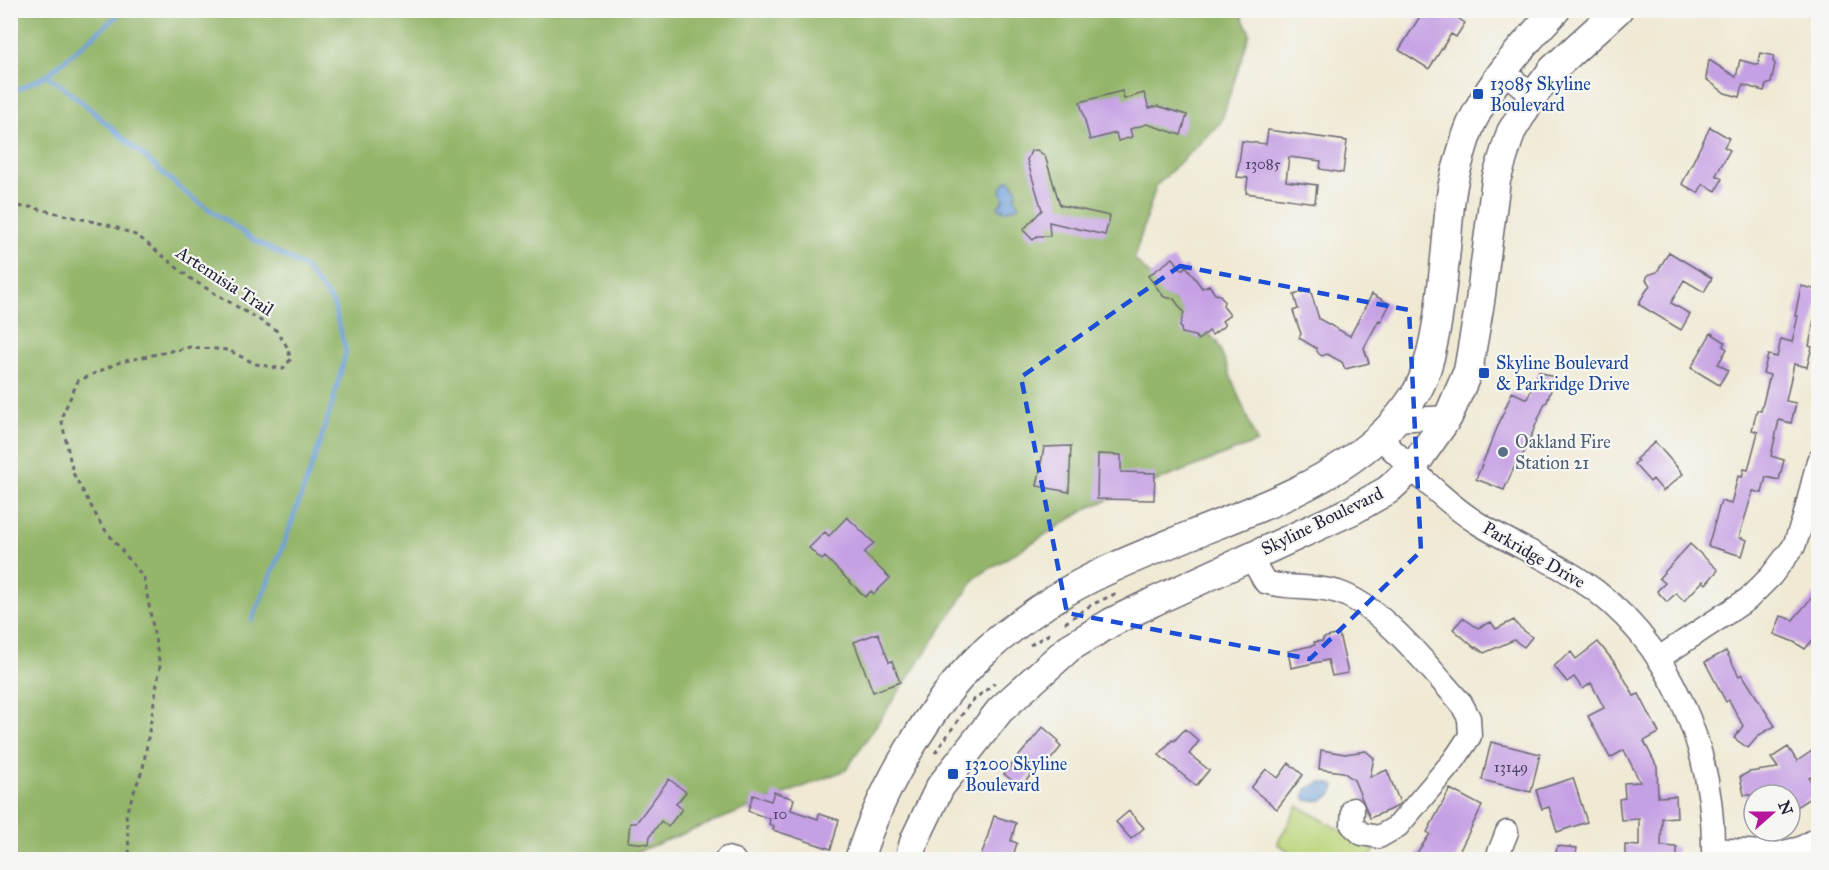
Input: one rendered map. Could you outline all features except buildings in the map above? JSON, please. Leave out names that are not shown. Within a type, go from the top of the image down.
[{"type":"main road","name":"Skyline Boulevard","points":[[859,860],[889,783],[949,692],[982,654],[1060,596],[1091,578],[1307,486],[1334,472],[1387,429],[1416,392],[1425,373],[1433,341],[1441,289],[1449,209],[1456,171],[1474,117],[1503,70],[1556,10]]},
{"type":"main road","name":"Skyline Boulevard","points":[[909,860],[915,839],[940,787],[1000,710],[1069,648],[1112,622],[1353,510],[1388,490],[1413,467],[1448,417],[1468,371],[1480,302],[1496,180],[1511,132],[1553,69],[1618,10]]},
{"type":"street","points":[[1503,70],[1533,96]]},
{"type":"street","points":[[1387,429],[1448,417]]},
{"type":"street","name":"Parkridge Drive","points":[[1387,429],[1413,467],[1449,501],[1479,524],[1536,553],[1581,580],[1635,628],[1659,658],[1680,696],[1698,740],[1709,788],[1713,854]]},
{"type":"street","points":[[1659,658],[1748,599],[1771,576],[1794,546],[1804,518],[1818,460]]},
{"type":"street","points":[[1250,556],[1265,582],[1281,587],[1316,586],[1340,593],[1382,617],[1461,703],[1469,718],[1470,736],[1455,760],[1398,826],[1379,837],[1362,834],[1352,825],[1353,809]]},
{"type":"street","points":[[1496,860],[1507,832]]},
{"type":"street","points":[[1713,854],[1779,853],[1801,848],[1818,838]]},
{"type":"path","name":"Artemisia Trail","points":[[10,206],[30,207],[112,226],[138,236],[191,279],[276,330],[286,345],[291,359],[283,369],[256,364],[228,350],[190,347],[120,362],[78,381],[61,418],[73,473],[102,526],[144,578],[160,666],[143,768],[126,813],[130,860]]},
{"type":"highlighted area","points":[[1180,266],[1409,310],[1421,551],[1310,659],[1067,613],[1021,377]]},
{"type":"green space","points":[[10,11],[1239,11],[1250,33],[1221,122],[1156,186],[1134,259],[1217,342],[1257,442],[1090,507],[976,577],[846,770],[622,859],[11,859]]},
{"type":"green space","points":[[1298,806],[1375,850],[1369,859],[1303,859],[1277,844]]},
{"type":"water","points":[[1007,180],[1011,181],[1017,190],[1015,197],[1019,206],[1006,211],[1003,208],[1002,211],[998,206],[1004,200],[1001,190]]},
{"type":"water","points":[[1321,782],[1335,785],[1332,794],[1321,800],[1306,800],[1304,796],[1306,789]]},
{"type":"waterway","points":[[10,93],[47,75],[124,10]]},
{"type":"waterway","points":[[47,75],[82,102],[187,194],[254,240],[304,267],[333,303],[346,352],[314,460],[282,549],[252,620]]},
{"type":"place","name":"13085 Skyline Boulevard","points":[[1478,94]]},
{"type":"place","name":"Skyline Boulevard & Parkridge Drive","points":[[1484,373]]},
{"type":"place","name":"Oakland Fire Station 21","points":[[1503,452]]},
{"type":"place","name":"13200 Skyline Boulevard","points":[[953,774]]}]
